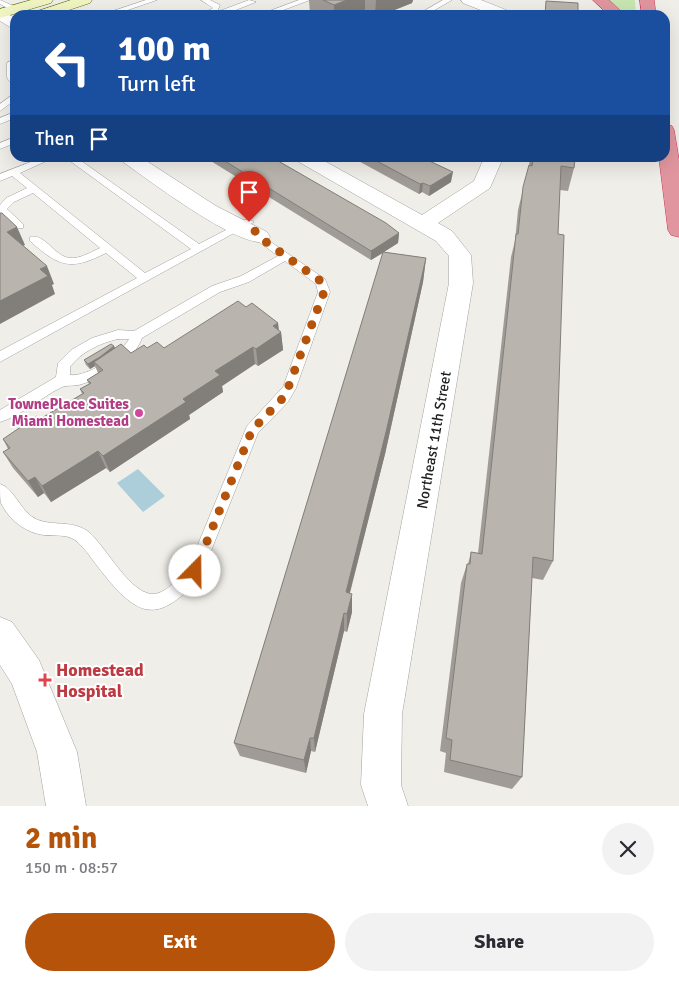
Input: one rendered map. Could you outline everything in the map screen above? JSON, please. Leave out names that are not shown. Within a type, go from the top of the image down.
[{"type":"highway","points":[[600,0],[612,10]]},
{"type":"highway","points":[[669,162],[679,230]]},
{"type":"main road","points":[[31,10],[46,0]]},
{"type":"main road","points":[[55,10],[85,0]]},
{"type":"street","points":[[468,0],[493,10]]},
{"type":"street","points":[[137,162],[248,229]]},
{"type":"street","points":[[167,162],[236,205],[248,229]]},
{"type":"street","name":"Northeast 11th Street","points":[[313,162],[424,222],[444,236],[456,248],[461,264],[461,283],[384,714],[381,751],[382,785],[388,806]]},
{"type":"street","points":[[424,222],[483,184],[491,162]]},
{"type":"street","points":[[2,641],[26,673],[57,752],[66,806]]},
{"type":"lane","points":[[0,0],[10,15]]},
{"type":"lane","points":[[121,10],[153,0]]},
{"type":"lane","points":[[205,0],[217,6],[215,10]]},
{"type":"lane","points":[[283,10],[306,0]]},
{"type":"lane","points":[[430,10],[448,0]]},
{"type":"lane","points":[[228,10],[250,1],[270,10]]},
{"type":"lane","points":[[0,108],[10,100]]},
{"type":"lane","points":[[0,178],[38,162]]},
{"type":"lane","points":[[77,162],[198,249]]},
{"type":"lane","points":[[13,172],[144,278]]},
{"type":"lane","points":[[19,226],[4,213],[2,208],[10,200],[34,189]]},
{"type":"lane","points":[[0,357],[198,249],[248,229],[322,282],[324,292],[288,388],[283,398],[252,430],[195,571],[180,590],[166,601],[149,602],[134,598],[82,535],[69,529],[33,526],[22,517],[0,490]]},
{"type":"lane","points":[[34,239],[54,257],[68,263],[78,262],[108,248]]},
{"type":"lane","points":[[136,336],[216,289],[245,279],[286,256]]},
{"type":"lane","points":[[64,379],[63,366],[75,355],[114,334],[126,332],[136,336]]},
{"type":"lane","points":[[0,417],[64,379],[76,381],[85,378],[129,351],[136,343],[136,336]]},
{"type":"green space","points":[[606,0],[635,0],[636,10],[618,10]]},
{"type":"water","points":[[138,469],[165,496],[143,512],[117,483]]},
{"type":"building","points":[[323,0],[347,0],[334,5]]},
{"type":"building","points":[[546,1],[578,3],[578,10],[545,10]]},
{"type":"building","points":[[226,162],[280,162],[386,223],[399,233],[371,251]]},
{"type":"building","points":[[379,162],[432,162],[453,172],[430,186],[423,183],[420,184]]},
{"type":"building","points":[[532,162],[575,162],[574,168],[561,166],[558,234],[564,235],[553,561],[533,557],[522,777],[450,760],[452,740],[446,738],[467,564],[470,564],[471,552],[482,554],[516,234],[518,234],[523,187],[529,165],[532,166]]},
{"type":"building","points":[[0,213],[17,227],[7,232],[47,266],[40,269],[48,276],[0,301]]},
{"type":"building","points":[[383,252],[426,258],[386,432],[346,592],[352,594],[347,614],[344,613],[314,738],[310,738],[304,760],[234,743]]},
{"type":"building","name":"TownePlace Suites Miami Homestead","points":[[238,301],[246,307],[252,303],[278,323],[273,326],[281,332],[256,349],[253,347],[215,371],[220,375],[183,399],[186,402],[103,456],[98,451],[42,486],[35,477],[28,481],[3,452],[10,448],[3,439],[37,416],[40,419],[84,393],[80,389],[91,383],[87,380],[103,370],[94,362],[121,344],[131,353],[144,345],[147,348],[157,342],[164,348]]},
{"type":"building","points":[[111,344],[114,346],[100,357],[88,364],[84,360]]},
{"type":"place","name":"TownePlace Suites Miami Homestead","points":[[139,413]]},
{"type":"place","name":"Homestead Hospital","points":[[45,680]]},
{"type":"route","points":[[195,571],[252,430],[283,398],[288,388],[324,292],[322,282],[259,237],[249,222]]}]
